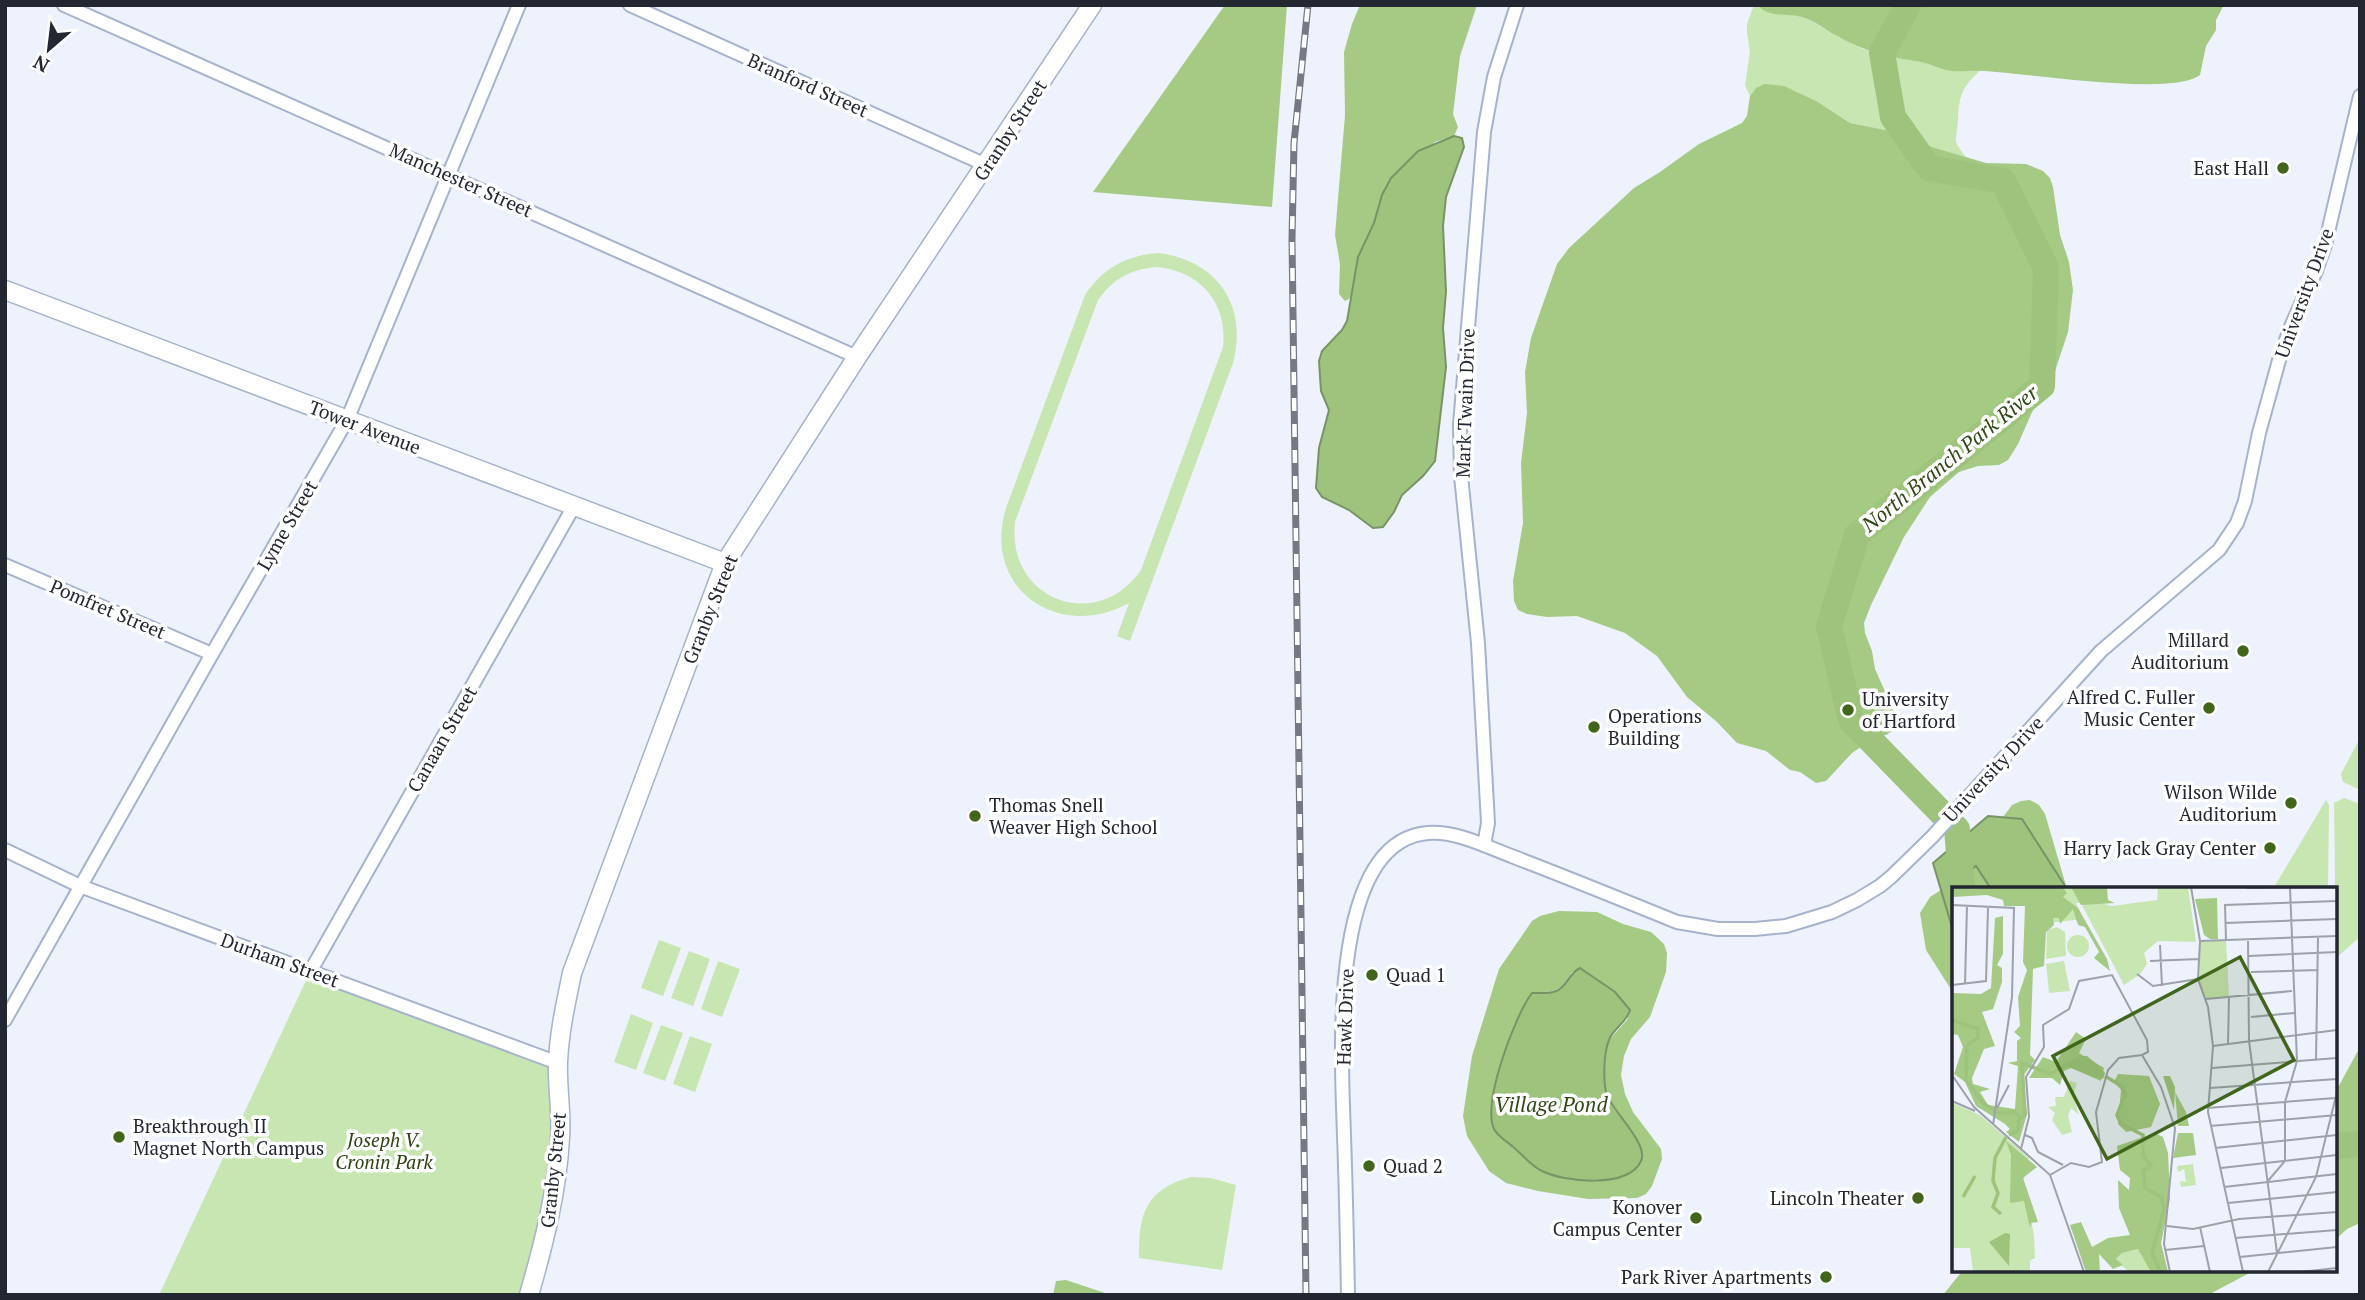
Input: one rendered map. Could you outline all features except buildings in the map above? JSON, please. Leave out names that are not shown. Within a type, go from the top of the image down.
[{"type":"main road","name":"Granby Street","points":[[528,1295],[545,1240],[555,1189],[561,1137],[558,1063],[572,973],[725,563],[857,357],[1092,5]]},
{"type":"main road","name":"Tower Avenue","points":[[5,290],[725,563]]},
{"type":"street","name":"Manchester Street","points":[[64,5],[857,357]]},
{"type":"street","name":"Lyme Street","points":[[5,1020],[348,420],[519,5]]},
{"type":"street","name":"Branford Street","points":[[630,5],[986,165]]},
{"type":"street","name":"Mark Twain Drive","points":[[1483,845],[1488,823],[1477,631],[1462,488],[1460,425],[1484,132],[1494,77],[1517,5]]},
{"type":"street","name":"University Drive","points":[[1483,845],[1677,922],[1702,927],[1770,928],[1802,922],[1857,901],[1891,877],[1932,837],[2101,651],[2219,550],[2237,523],[2245,501],[2259,433],[2281,353],[2325,245],[2360,96]]},
{"type":"street","name":"Canaan Street","points":[[310,972],[574,506]]},
{"type":"street","name":"Pomfret Street","points":[[5,565],[212,654]]},
{"type":"street","name":"Hawk Drive","points":[[1348,1295],[1342,1015],[1346,966],[1359,907],[1368,880],[1378,862],[1397,844],[1411,837],[1446,833],[1483,845]]},
{"type":"street","name":"Durham Street","points":[[5,850],[80,886],[558,1063]]},
{"type":"green space","points":[[1754,5],[1771,13],[1801,16],[1863,49],[1951,71],[1981,70],[1966,87],[1959,104],[1956,140],[1966,157],[1932,147],[1906,134],[1850,123],[1818,102],[1756,88],[1750,96],[1745,85],[1750,52],[1747,24]]},
{"type":"green space","points":[[1159,253],[1180,258],[1212,276],[1232,305],[1237,342],[1233,363],[1130,641],[1117,636],[1129,603],[1102,613],[1076,616],[1052,611],[1032,600],[1015,583],[1005,562],[1001,537],[1006,508],[1085,295],[1108,270],[1126,260]],"holes":[[[1157,267],[1172,270],[1198,282],[1216,303],[1221,316],[1223,347],[1141,570],[1123,590],[1101,600],[1079,604],[1058,599],[1039,588],[1025,571],[1016,549],[1015,522],[1098,300],[1116,281],[1131,273]]]},
{"type":"green space","points":[[2360,738],[2360,790],[2343,782],[2341,774]]},
{"type":"green space","points":[[2344,798],[2360,804],[2360,937],[2337,957],[2337,887],[2334,803]]},
{"type":"green space","points":[[2326,800],[2329,805],[2328,887],[2274,887]]},
{"type":"green space","points":[[659,940],[681,948],[663,996],[641,988]]},
{"type":"green space","points":[[689,951],[710,959],[693,1006],[671,998]]},
{"type":"green space","points":[[718,961],[740,969],[722,1017],[701,1009]]},
{"type":"green space","name":"Joseph V. Cronin Park","points":[[310,972],[558,1063],[560,1096],[529,1295],[159,1295]]},
{"type":"green space","points":[[631,1014],[653,1023],[636,1070],[614,1062]]},
{"type":"green space","points":[[661,1025],[683,1033],[665,1081],[643,1073]]},
{"type":"green space","points":[[690,1036],[712,1044],[695,1092],[673,1084]]},
{"type":"green space","points":[[1191,1177],[1211,1178],[1236,1185],[1222,1270],[1139,1258],[1140,1228],[1148,1205],[1164,1189]]},
{"type":"shaded area","points":[[1225,5],[1287,5],[1272,207],[1093,192]]},
{"type":"shaded area","points":[[1360,5],[1477,5],[1460,56],[1453,114],[1458,127],[1454,136],[1435,142],[1382,195],[1374,223],[1358,257],[1351,295],[1345,301],[1339,294],[1340,264],[1335,235],[1345,115],[1344,52]]},
{"type":"shaded area","points":[[1757,5],[2224,5],[2216,20],[2216,30],[2206,46],[2200,75],[2184,81],[2130,84],[1948,70],[1879,54],[1846,41],[1806,18],[1767,12]]},
{"type":"shaded area","points":[[1764,84],[1784,86],[1818,102],[1850,123],[1906,134],[1932,147],[1986,163],[2026,164],[2043,171],[2050,178],[2053,187],[2060,235],[2069,262],[2073,290],[2068,332],[2050,386],[2033,410],[2008,460],[1999,465],[1978,466],[1959,472],[1930,497],[1904,537],[1871,605],[1864,623],[1865,633],[1875,669],[1899,723],[1894,730],[1877,736],[1852,753],[1826,781],[1816,783],[1800,772],[1790,770],[1766,751],[1737,743],[1687,697],[1657,656],[1625,633],[1577,616],[1547,617],[1527,614],[1518,610],[1514,601],[1513,581],[1523,523],[1521,463],[1527,413],[1525,372],[1531,338],[1557,264],[1569,248],[1634,188],[1699,144],[1742,123],[1747,116],[1750,96],[1756,88]]},
{"type":"shaded area","points":[[2030,800],[2039,805],[2045,814],[2066,887],[1952,887],[1952,991],[1926,950],[1920,913],[1930,897],[1955,881],[2012,805]]},
{"type":"shaded area","points":[[1559,911],[1597,912],[1623,924],[1651,932],[1664,944],[1667,953],[1666,972],[1650,1017],[1631,1039],[1624,1056],[1621,1075],[1633,1112],[1661,1149],[1662,1159],[1652,1186],[1646,1194],[1637,1198],[1588,1199],[1506,1183],[1489,1171],[1467,1136],[1463,1116],[1472,1056],[1499,969],[1532,921]],"holes":[[[1572,972],[1615,992],[1630,1010],[1627,1020],[1608,1041],[1603,1085],[1608,1099],[1639,1142],[1528,1161],[1497,1134],[1493,1125],[1532,993],[1556,990]]]},
{"type":"shaded area","points":[[2360,1047],[2360,1223],[2347,1229],[2337,1238],[2337,1089]]},
{"type":"shaded area","points":[[1961,1272],[2251,1272],[2208,1295],[1943,1295]]},
{"type":"shaded area","points":[[1066,1280],[1111,1295],[1053,1295],[1056,1281]]},
{"type":"water","points":[[1454,136],[1462,138],[1464,147],[1446,197],[1443,226],[1446,291],[1443,328],[1446,367],[1435,461],[1402,495],[1383,527],[1373,528],[1349,510],[1322,497],[1316,488],[1319,448],[1329,410],[1321,391],[1319,361],[1322,351],[1347,321],[1358,257],[1391,178],[1418,151]]},
{"type":"water","points":[[1988,816],[2022,819],[2066,887],[1990,887],[1976,866],[1961,877],[1964,887],[1952,887],[1952,927],[1933,863]]},
{"type":"water","name":"Village Pond","points":[[1580,968],[1615,992],[1630,1010],[1626,1019],[1613,1032],[1607,1045],[1604,1077],[1608,1097],[1636,1138],[1642,1154],[1641,1161],[1634,1170],[1623,1176],[1595,1181],[1565,1178],[1542,1171],[1498,1134],[1491,1117],[1492,1100],[1502,1060],[1525,1004],[1532,993],[1550,993],[1560,989]]},
{"type":"waterway","name":"North Branch Park River","points":[[1908,5],[1882,53],[1893,117],[1929,168],[2003,181],[2046,268],[2042,386],[1857,535],[1829,626],[1851,720],[1957,829],[1962,887]]},
{"type":"waterway","name":"North Branch Park River","points":[[2337,1146],[2360,1144]]},
{"type":"railway","points":[[1306,1295],[1292,239],[1294,143],[1308,5]]},
{"type":"place","name":"East Hall","points":[[2283,168]]},
{"type":"place","name":"Millard Auditorium","points":[[2243,651]]},
{"type":"place","name":"Alfred C. Fuller Music Center","points":[[2209,708]]},
{"type":"place","name":"University of Hartford","points":[[1848,710]]},
{"type":"place","name":"Operations Building","points":[[1594,727]]},
{"type":"place","name":"Wilson Wilde Auditorium","points":[[2291,803]]},
{"type":"place","name":"Thomas Snell Weaver High School","points":[[975,816]]},
{"type":"place","name":"Harry Jack Gray Center","points":[[2270,848]]},
{"type":"place","name":"Quad 1","points":[[1372,975]]},
{"type":"place","name":"Breakthrough II Magnet North Campus","points":[[119,1137]]},
{"type":"place","name":"Quad 2","points":[[1369,1166]]},
{"type":"place","name":"Lincoln Theater","points":[[1918,1198]]},
{"type":"place","name":"Konover Campus Center","points":[[1696,1218]]},
{"type":"place","name":"Park River Apartments","points":[[1826,1277]]}]
